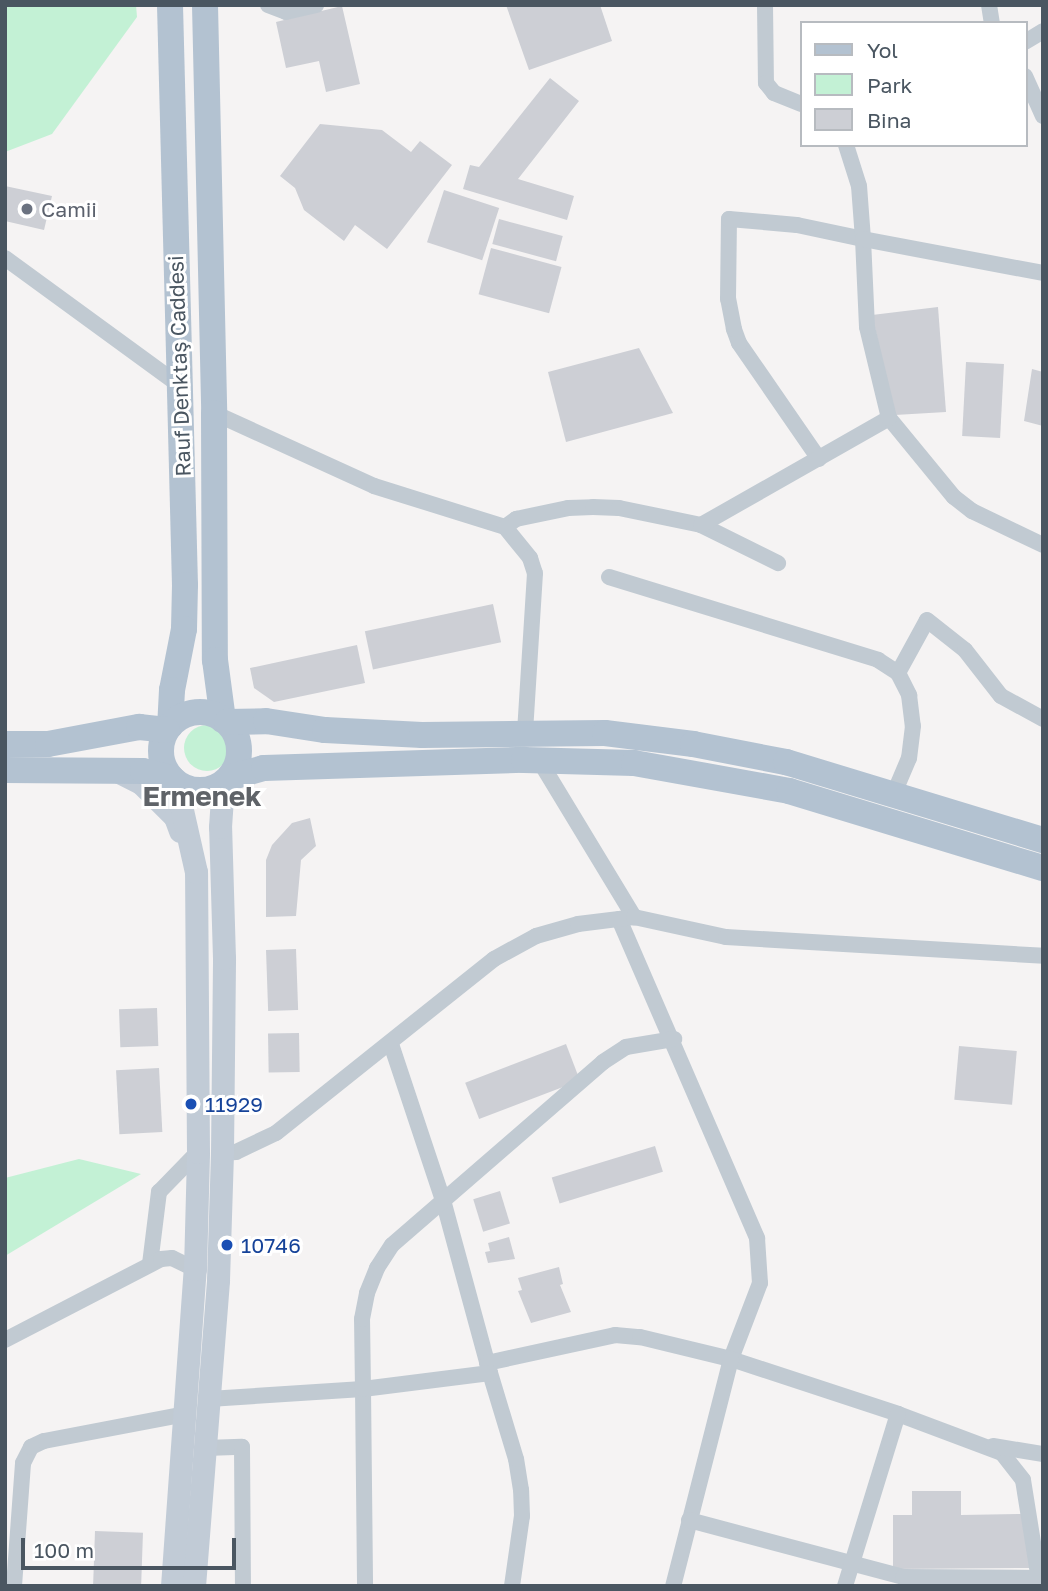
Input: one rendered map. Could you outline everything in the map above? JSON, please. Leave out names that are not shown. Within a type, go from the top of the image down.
[{"type":"main road","name":"Rauf Denktaş Caddesi","points":[[169,728],[172,690],[184,629],[170,5]]},
{"type":"main road","name":"Rauf Denktaş Caddesi","points":[[205,5],[214,412],[215,660],[225,721]]},
{"type":"main road","points":[[174,781],[163,764],[161,752],[169,728],[184,715],[195,712],[207,712],[225,721],[234,730],[240,750],[235,770],[226,780]]},
{"type":"main road","points":[[225,721],[265,721],[326,730],[422,735],[605,733],[693,744],[786,762],[1043,840]]},
{"type":"main road","points":[[5,744],[48,744],[138,727],[169,728]]},
{"type":"main road","points":[[5,770],[143,772],[198,791],[209,790],[226,780],[264,768],[539,760],[634,762],[789,791],[1043,868]]},
{"type":"street","points":[[268,5],[286,12],[316,5]]},
{"type":"street","points":[[765,5],[766,83],[774,93],[800,104]]},
{"type":"street","points":[[1027,41],[1043,31]]},
{"type":"street","points":[[1027,80],[1043,116]]},
{"type":"street","points":[[847,147],[859,186],[867,327],[889,418],[954,497],[972,511],[1043,545]]},
{"type":"street","points":[[819,459],[739,343],[728,299],[729,219],[797,225],[863,239],[1041,268]]},
{"type":"street","points":[[5,258],[179,385]]},
{"type":"street","points":[[214,412],[374,486],[505,527],[530,558],[535,573],[525,732]]},
{"type":"street","points":[[701,526],[889,418]]},
{"type":"street","points":[[505,527],[516,519],[568,508],[619,508],[701,526],[778,563]]},
{"type":"street","points":[[608,577],[878,660],[898,673],[909,695],[913,726],[909,758],[894,794]]},
{"type":"street","points":[[898,673],[927,620],[965,650],[1001,696],[1043,719]]},
{"type":"street","points":[[539,760],[627,918],[760,1250],[757,1299],[731,1359],[673,1586]]},
{"type":"street","points":[[119,772],[141,783],[175,817],[196,872]]},
{"type":"street","points":[[194,1586],[209,1399],[222,1153],[224,958],[220,827],[226,780]]},
{"type":"street","points":[[172,1586],[195,1269],[198,1152],[196,872],[174,781]]},
{"type":"street","points":[[150,1264],[159,1192],[198,1152],[236,1152],[276,1132],[391,1044],[495,959],[536,936],[578,924],[627,918],[726,937],[1043,957]]},
{"type":"street","points":[[365,1586],[362,1319],[371,1280],[392,1245],[615,1053],[639,1044],[674,1039]]},
{"type":"street","points":[[391,1044],[443,1200],[488,1368],[516,1459],[522,1490],[522,1516],[512,1586]]},
{"type":"street","points":[[5,1340],[150,1264],[172,1258],[195,1269]]},
{"type":"street","points":[[209,1399],[363,1389],[488,1368],[615,1335],[639,1337],[731,1359],[987,1446],[1043,1454]]},
{"type":"street","points":[[14,1586],[23,1463],[31,1447],[44,1441],[186,1414]]},
{"type":"street","points":[[845,1586],[898,1414]]},
{"type":"street","points":[[689,1520],[919,1579],[1040,1582],[1023,1480],[1014,1465],[987,1446]]},
{"type":"street","points":[[205,1448],[242,1447],[243,1586]]},
{"type":"green space","points":[[5,5],[136,5],[137,17],[52,134],[5,152]]},
{"type":"green space","points":[[207,725],[223,732],[230,748],[223,764],[207,771],[191,764],[184,748],[191,732]]},
{"type":"green space","points":[[79,1159],[141,1174],[5,1256],[5,1178]]},
{"type":"building","points":[[506,5],[600,5],[612,41],[529,70]]},
{"type":"building","points":[[342,6],[360,84],[326,92],[319,61],[286,68],[276,22]]},
{"type":"building","points":[[550,78],[579,101],[518,179],[574,196],[567,220],[463,189],[470,165],[479,167]]},
{"type":"building","points":[[320,124],[382,130],[411,152],[420,141],[452,165],[387,249],[355,225],[344,241],[304,210],[295,188],[280,176]]},
{"type":"building","name":"Camii","points":[[5,186],[52,196],[44,230],[5,221]]},
{"type":"building","points":[[444,190],[499,208],[482,260],[427,242]]},
{"type":"building","points":[[499,219],[563,236],[556,261],[492,244]]},
{"type":"building","points":[[491,248],[562,267],[549,313],[479,294]]},
{"type":"building","points":[[938,307],[946,412],[895,415],[872,315]]},
{"type":"building","points":[[639,348],[673,413],[566,442],[548,372]]},
{"type":"building","points":[[966,362],[1004,364],[1000,438],[962,436]]},
{"type":"building","points":[[1032,369],[1043,372],[1043,426],[1024,421]]},
{"type":"building","points":[[493,604],[501,642],[373,669],[365,631]]},
{"type":"building","points":[[357,645],[365,683],[274,702],[254,688],[250,668]]},
{"type":"building","points":[[310,818],[316,846],[301,860],[296,916],[266,917],[266,860],[272,845],[292,823]]},
{"type":"building","points":[[296,949],[298,1010],[268,1011],[266,950]]},
{"type":"building","points":[[157,1008],[158,1046],[120,1047],[119,1009]]},
{"type":"building","points":[[299,1033],[300,1072],[269,1073],[268,1034]]},
{"type":"building","points":[[566,1044],[580,1080],[479,1119],[465,1083]]},
{"type":"building","points":[[959,1046],[1017,1051],[1012,1105],[954,1100]]},
{"type":"building","points":[[159,1068],[162,1132],[119,1134],[116,1070]]},
{"type":"building","points":[[655,1146],[663,1172],[560,1203],[552,1178]]},
{"type":"building","points":[[500,1191],[510,1224],[483,1232],[473,1199]]},
{"type":"building","points":[[509,1237],[515,1259],[488,1263],[485,1252],[490,1251],[488,1243]]},
{"type":"building","points":[[559,1267],[563,1284],[560,1285],[571,1312],[531,1323],[518,1291],[522,1290],[518,1278]]},
{"type":"building","points":[[912,1491],[961,1491],[961,1515],[1021,1514],[1030,1568],[893,1569],[893,1515],[912,1515]]},
{"type":"building","points":[[95,1531],[143,1533],[141,1586],[93,1586]]},
{"type":"place","name":"Camii","points":[[27,209]]},
{"type":"place","name":"11929","points":[[191,1104]]},
{"type":"place","name":"10746","points":[[227,1245]]},
{"type":"district","name":"Ermenek","points":[[202,796]]}]
